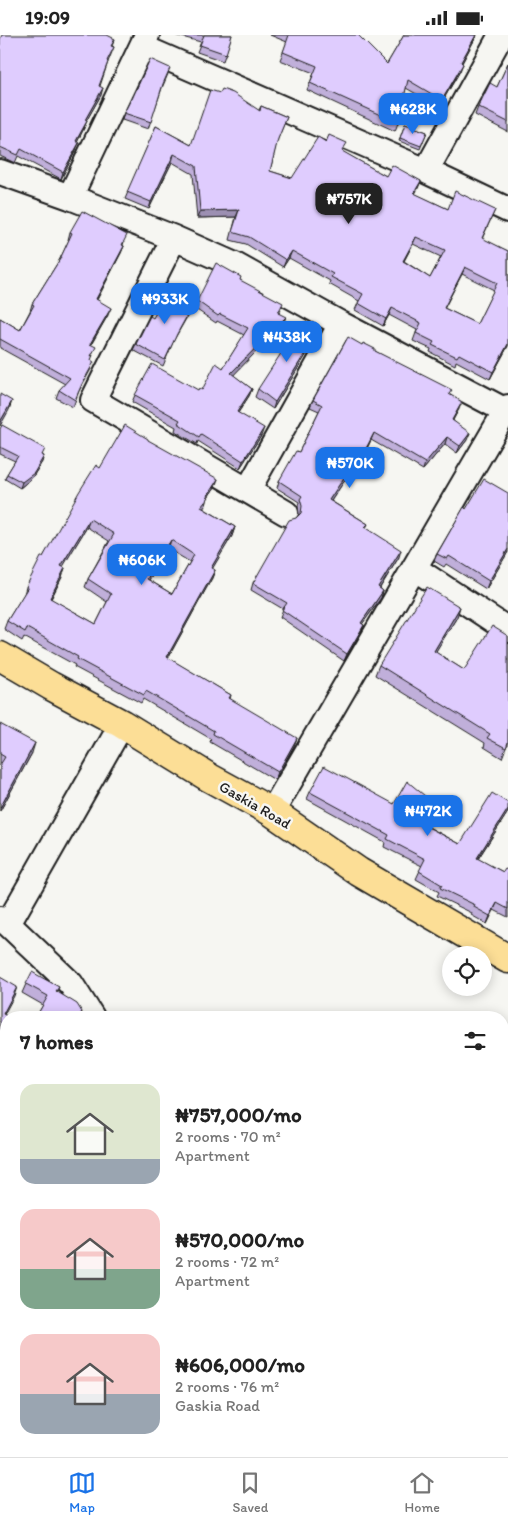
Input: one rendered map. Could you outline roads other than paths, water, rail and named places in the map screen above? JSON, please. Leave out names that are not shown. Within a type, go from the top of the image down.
[{"type":"main road","name":"Gaskia Road","points":[[0,656],[50,686],[122,724],[210,778],[272,812],[359,872],[508,959]]},
{"type":"street","points":[[426,171],[501,35]]},
{"type":"street","points":[[70,197],[144,41],[508,210]]},
{"type":"street","points":[[0,172],[174,238],[235,265],[341,324],[507,409],[272,812]]},
{"type":"street","points":[[174,238],[93,400],[286,513]]},
{"type":"street","points":[[248,490],[341,324]]},
{"type":"street","points":[[414,568],[508,630]]},
{"type":"street","points":[[88,1011],[70,984],[4,921],[122,724]]}]
